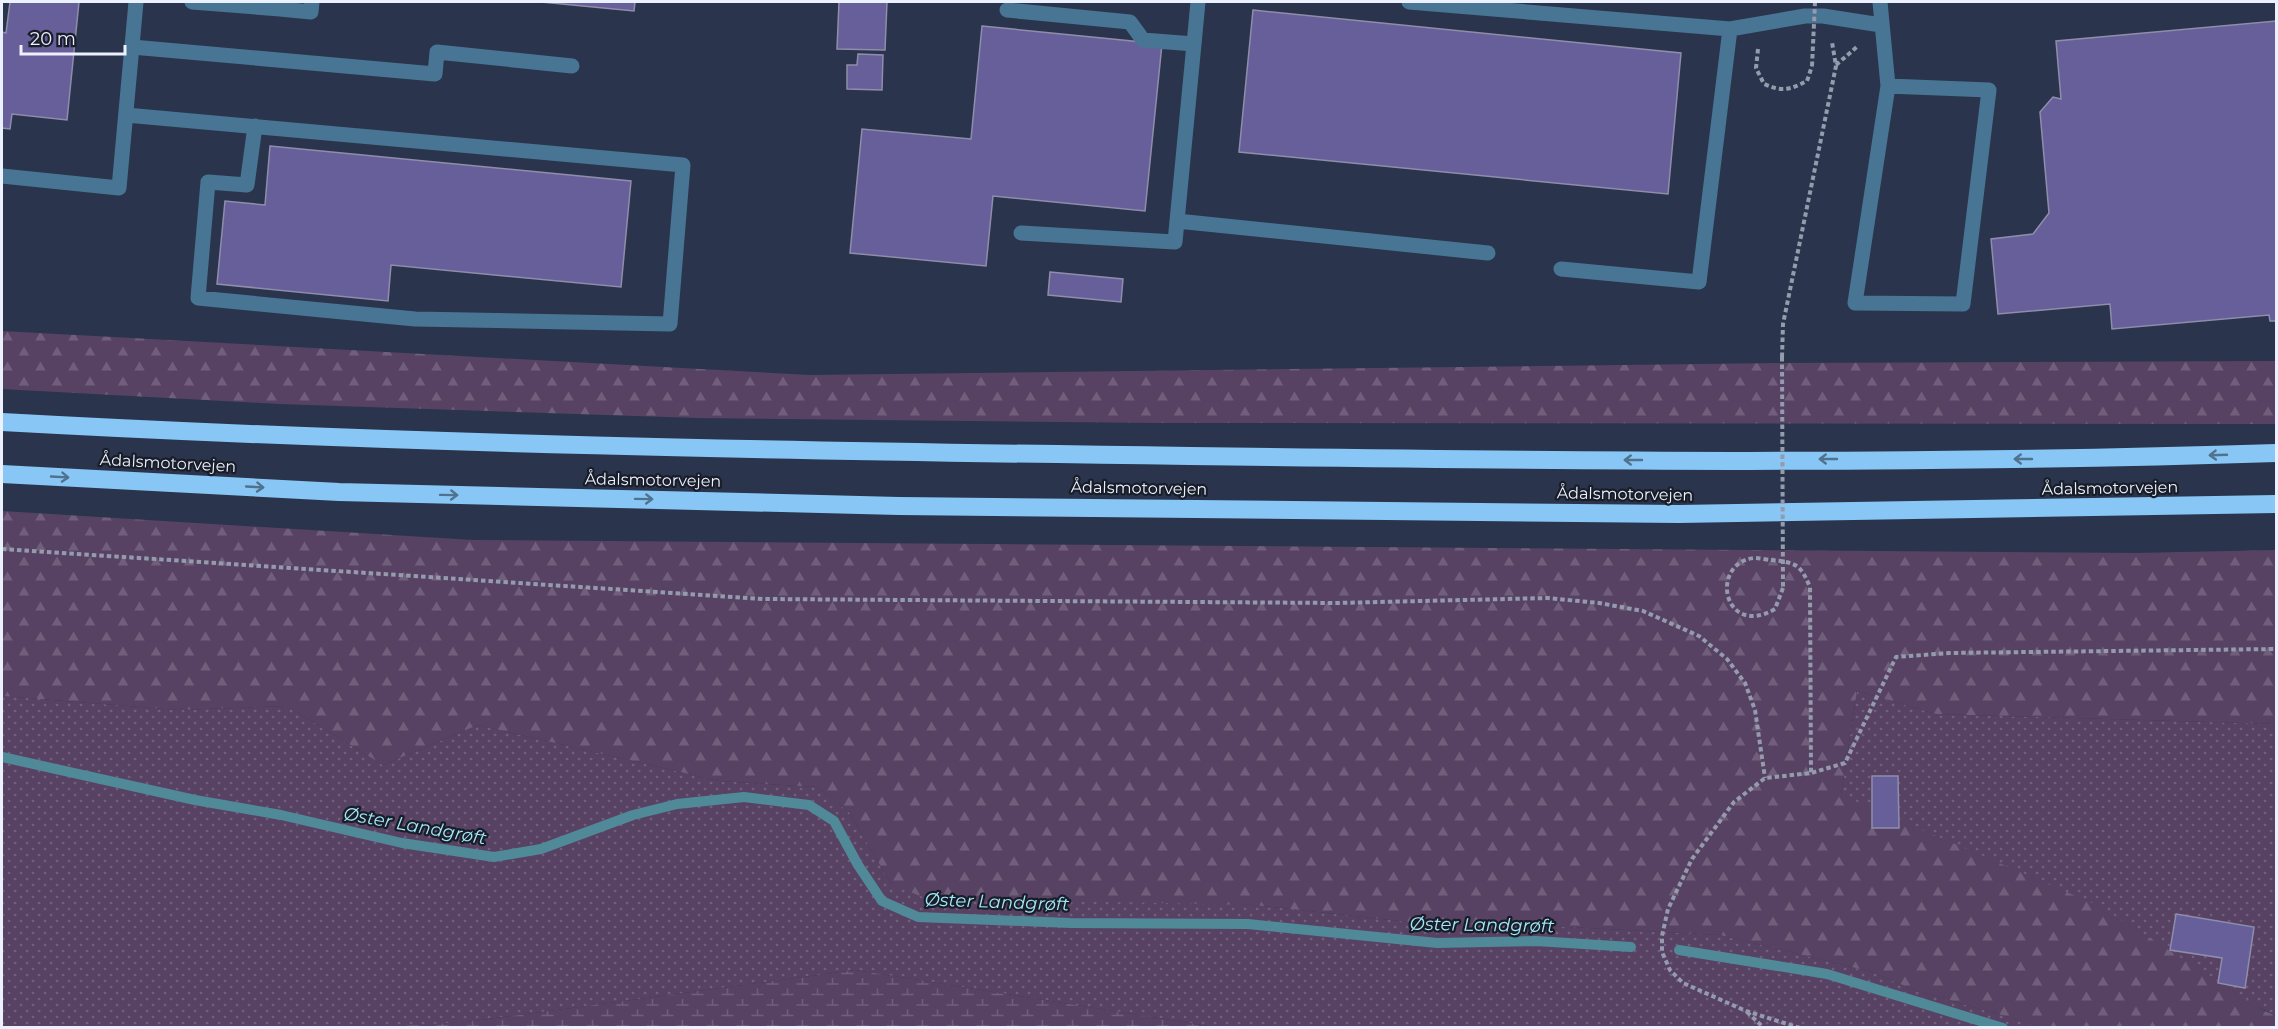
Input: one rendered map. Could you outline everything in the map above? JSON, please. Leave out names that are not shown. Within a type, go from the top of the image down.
[{"type":"highway","name":"Ådalsmotorvejen","points":[[2,422],[201,433],[847,451],[1502,460],[2087,459],[2277,453]]},
{"type":"highway","name":"Ådalsmotorvejen","points":[[2,474],[339,492],[899,506],[1679,514],[2277,504]]},
{"type":"lane","points":[[2,176],[119,188],[136,2]]},
{"type":"lane","points":[[192,2],[280,5],[311,12],[312,2]]},
{"type":"lane","points":[[1021,233],[1175,243],[1198,2]]},
{"type":"lane","points":[[1409,2],[1730,29],[1804,16],[1823,16],[1881,25]]},
{"type":"lane","points":[[1880,2],[1888,86],[1855,303],[1963,304],[1989,90],[1888,86]]},
{"type":"lane","points":[[1007,10],[1130,22],[1143,40],[1194,44]]},
{"type":"lane","points":[[1561,269],[1699,282],[1730,29]]},
{"type":"lane","points":[[132,47],[435,74],[437,52],[572,66]]},
{"type":"lane","points":[[126,115],[255,126],[683,165],[670,324],[415,319],[198,298],[208,182],[247,185],[255,126]]},
{"type":"lane","points":[[1177,221],[1488,252]]},
{"type":"path","points":[[1762,43],[1758,49],[1756,68],[1764,84],[1778,90],[1792,88],[1807,81],[1812,66],[1815,2]]},
{"type":"path","points":[[1804,35],[1823,38],[1833,43],[1836,66],[1783,324],[1782,357],[1782,588],[1775,609],[1761,617],[1743,614],[1731,606],[1726,587],[1736,565],[1753,558],[1789,562],[1802,569],[1810,587],[1810,773]]},
{"type":"path","points":[[2,549],[763,598],[1337,603],[1548,598],[1599,603],[1643,611],[1690,631],[1727,660],[1745,682],[1755,710],[1764,778]]},
{"type":"path","points":[[1800,1028],[1746,1011],[1683,984],[1670,970],[1662,952],[1662,936],[1668,909],[1692,859],[1734,802],[1764,778],[1810,773],[1845,763],[1896,657],[1949,653],[2277,649]]},
{"type":"path","points":[[1746,1011],[1764,1028]]},
{"type":"green space","points":[[2,331],[809,375],[1781,363],[2276,361],[2276,424],[1159,423],[698,418],[280,404],[2,389]]},
{"type":"green space","points":[[2,511],[473,540],[2137,553],[2276,550],[2276,724],[1936,714],[1857,691],[1841,795],[2099,906],[2276,1016],[2276,1027],[2043,1027],[1914,990],[1872,972],[1720,935],[1569,927],[1436,925],[1254,905],[925,898],[891,884],[849,812],[817,787],[719,781],[478,725],[383,765],[287,706],[178,710],[2,696]]},
{"type":"green space","points":[[1857,691],[1936,714],[2276,724],[2276,1016],[1841,795]]},
{"type":"green space","points":[[2,696],[178,710],[287,706],[383,765],[478,725],[719,781],[817,787],[849,812],[891,884],[1254,905],[1436,925],[1569,927],[1720,935],[1872,972],[1914,990],[2043,1027],[1215,1027],[855,970],[466,1022],[382,1028],[2,1027]]},
{"type":"green space","points":[[855,970],[1215,1027],[382,1027],[466,1022]]},
{"type":"building","points":[[10,2],[79,2],[67,120],[12,114],[10,129],[2,128],[2,32],[6,33]]},
{"type":"building","points":[[541,2],[635,2],[634,11]]},
{"type":"building","points":[[839,2],[887,2],[885,50],[837,49]]},
{"type":"building","points":[[1253,10],[1681,53],[1668,194],[1239,152]]},
{"type":"building","points":[[2276,21],[2276,321],[2270,321],[2269,315],[2112,329],[2110,304],[1998,314],[1991,239],[2033,234],[2049,213],[2040,112],[2053,97],[2061,99],[2056,41]]},
{"type":"building","points":[[982,26],[1162,44],[1145,211],[993,196],[986,266],[850,253],[862,129],[971,139]]},
{"type":"building","points":[[858,54],[883,55],[882,90],[847,89],[847,65],[857,65]]},
{"type":"building","points":[[270,146],[631,181],[621,287],[391,265],[388,301],[217,284],[225,201],[265,205]]},
{"type":"building","points":[[1050,272],[1123,279],[1121,302],[1048,295]]},
{"type":"building","points":[[1872,776],[1898,776],[1899,828],[1872,828]]},
{"type":"building","points":[[2176,914],[2254,927],[2245,988],[2218,983],[2222,958],[2170,950]]},
{"type":"waterway","name":"Øster Landgrøft","points":[[2,757],[195,800],[281,815],[402,843],[494,857],[541,849],[633,815],[677,804],[744,797],[809,805],[834,821],[858,865],[882,901],[918,917],[1070,923],[1248,924],[1437,943],[1536,941],[1631,947]]},
{"type":"waterway","name":"Øster Landgrøft","points":[[1679,950],[1827,974],[2003,1028]]}]
